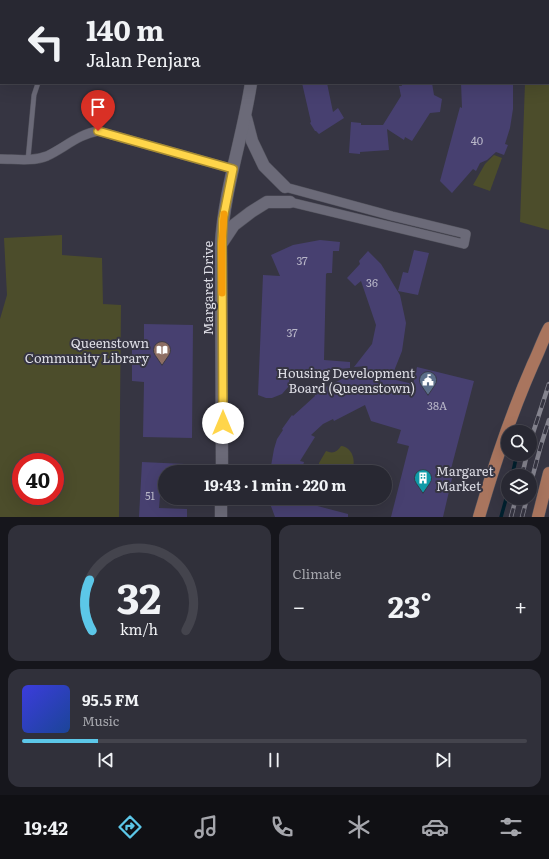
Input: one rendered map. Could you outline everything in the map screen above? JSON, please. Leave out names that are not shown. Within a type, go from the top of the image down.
[{"type":"main road","points":[[479,517],[492,471],[503,440],[544,337],[549,328]]},
{"type":"main road","points":[[538,517],[549,472]]},
{"type":"street","name":"Margaret Drive","points":[[222,465],[223,219],[251,84]]},
{"type":"street","points":[[222,244],[234,225],[267,202],[290,202],[464,244],[466,234],[285,187],[264,166],[252,141],[245,117]]},
{"type":"street","points":[[0,159],[32,160],[46,156],[85,135],[98,131],[233,169]]},
{"type":"street","points":[[221,505],[221,517]]},
{"type":"lane","points":[[28,159],[34,95],[38,84]]},
{"type":"green space","points":[[525,84],[549,84],[549,230],[520,222]]},
{"type":"green space","points":[[494,155],[502,158],[490,191],[473,185],[485,164]]},
{"type":"green space","points":[[62,235],[62,255],[102,258],[103,304],[121,305],[119,517],[0,517],[0,319],[7,295],[4,238]]},
{"type":"green space","points":[[341,446],[348,449],[353,456],[354,465],[319,465],[326,451],[335,452]]},
{"type":"building","points":[[302,84],[327,84],[333,112],[338,108],[344,118],[319,134],[315,131],[310,123]]},
{"type":"building","points":[[401,84],[432,84],[434,95],[442,99],[440,112],[430,113],[412,141],[405,137],[404,140],[387,129],[389,150],[360,152],[360,154],[349,153],[351,122],[361,123],[361,125],[383,125],[401,96],[399,86],[402,86]]},
{"type":"building","points":[[461,84],[513,84],[513,109],[510,128],[505,144],[508,145],[504,155],[496,152],[487,160],[480,163],[476,171],[473,169],[452,193],[440,181],[460,107],[462,108]]},
{"type":"building","points":[[320,240],[340,242],[339,251],[333,251],[332,273],[326,274],[324,360],[350,362],[350,368],[317,371],[302,376],[292,375],[292,380],[289,380],[289,386],[282,394],[272,398],[266,398],[258,395],[263,275],[280,276],[271,255],[293,245]]},
{"type":"building","points":[[414,250],[429,253],[418,295],[398,291],[403,272],[408,273]]},
{"type":"building","points":[[368,251],[381,264],[400,295],[406,323],[402,351],[394,371],[388,378],[413,384],[417,367],[474,381],[451,469],[454,470],[443,517],[391,517],[409,446],[397,443],[401,430],[371,421],[365,405],[334,421],[333,419],[323,424],[311,435],[315,437],[300,461],[304,462],[303,465],[271,465],[277,439],[292,415],[293,416],[315,396],[314,393],[368,366],[354,367],[372,344],[376,325],[361,281],[355,286],[347,278],[360,264],[359,261]]},
{"type":"building","name":"Queenstown Community Library","points":[[144,324],[193,325],[192,438],[143,437],[144,382],[132,381],[132,348],[144,348]]},
{"type":"building","points":[[142,462],[185,464],[158,465],[158,505],[159,508],[187,509],[187,517],[139,517]]},
{"type":"building","points":[[271,505],[314,505],[348,514],[348,517],[275,517]]},
{"type":"waterway","points":[[514,469],[515,461]]},
{"type":"waterway","points":[[501,517],[504,505]]},
{"type":"railway","points":[[536,425],[549,384]]},
{"type":"railway","points":[[535,469],[549,420]]},
{"type":"railway","points":[[524,469],[525,461]]},
{"type":"railway","points":[[511,517],[514,505]]},
{"type":"railway","points":[[522,517],[525,505]]},
{"type":"slow traffic","points":[[222,293],[222,244],[224,214]]},
{"type":"place","name":"Queenstown Community Library","points":[[162,365]]},
{"type":"place","name":"Housing Development Board (Queenstown)","points":[[428,395]]},
{"type":"place","name":"Margaret Market","points":[[423,493]]},
{"type":"route","points":[[98,131],[233,169],[223,219],[222,244],[223,423]]}]
